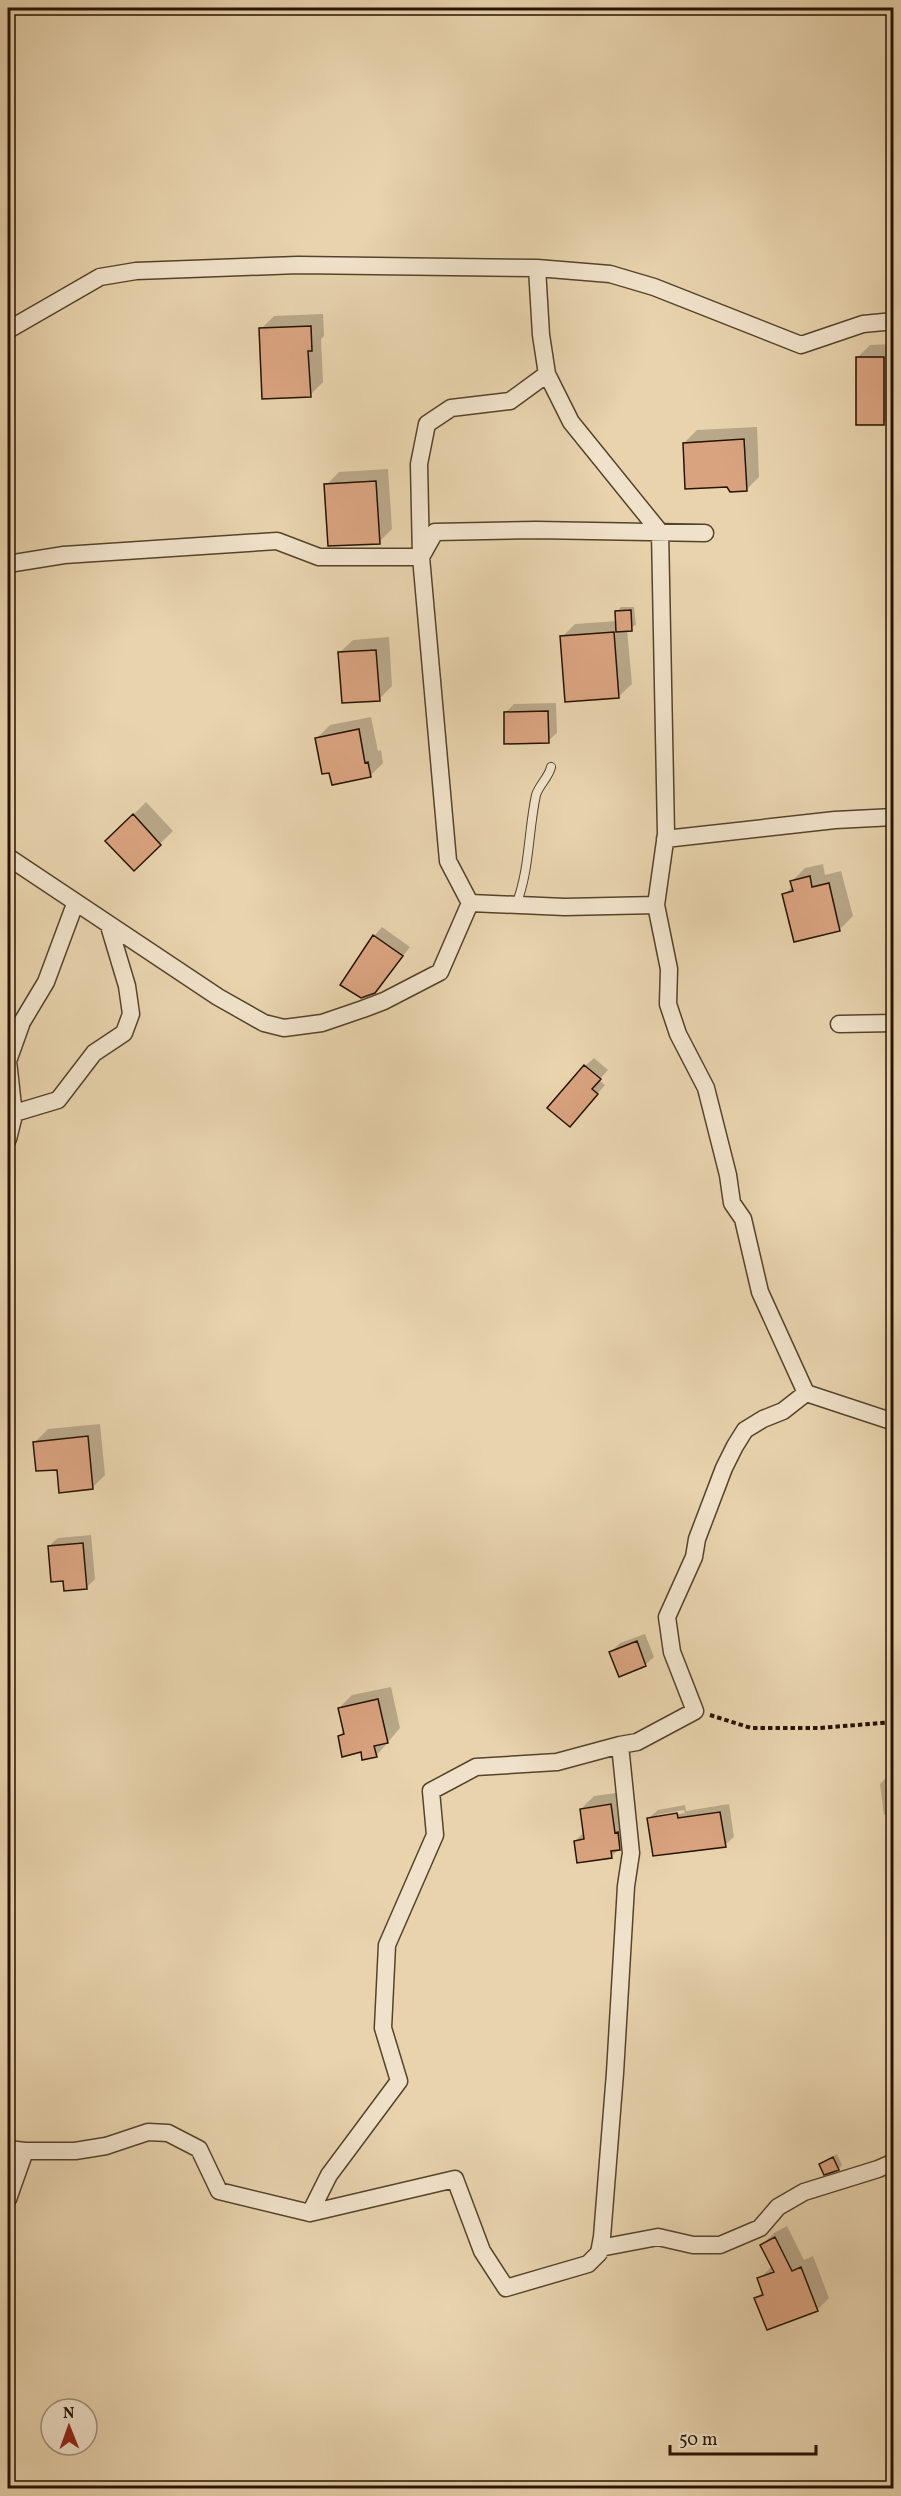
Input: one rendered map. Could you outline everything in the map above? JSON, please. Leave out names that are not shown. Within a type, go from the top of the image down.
[{"type":"street","points":[[8,330],[100,277],[136,271],[298,265],[537,268],[610,274],[654,287],[801,345],[863,324],[894,321]]},
{"type":"street","points":[[537,268],[541,335],[547,374],[571,422],[660,532],[665,839],[656,905],[669,969],[668,1004],[678,1034],[706,1088],[728,1175],[732,1203],[743,1220],[760,1292],[806,1393],[894,1422]]},
{"type":"street","points":[[470,903],[448,861],[421,557],[419,464],[427,424],[451,408],[510,401],[547,374]]},
{"type":"street","points":[[421,557],[435,532],[536,530],[705,532]]},
{"type":"street","points":[[8,564],[64,555],[277,541],[319,557],[421,557]]},
{"type":"street","points":[[665,839],[835,820],[894,817]]},
{"type":"street","points":[[8,857],[75,904],[264,1023],[284,1028],[322,1023],[384,1001],[440,972],[470,903]]},
{"type":"street","points":[[470,903],[656,905]]},
{"type":"street","points":[[8,1138],[11,1115],[8,1061],[22,1022],[46,982],[75,904]]},
{"type":"street","points":[[11,1115],[58,1100],[94,1053],[124,1033],[130,1014],[126,986],[109,926]]},
{"type":"street","points":[[839,1024],[894,1023]]},
{"type":"street","points":[[310,2213],[329,2175],[399,2081],[382,2028],[387,1945],[435,1836],[431,1791],[476,1767],[557,1762],[637,1742],[695,1711],[672,1652],[667,1617],[694,1557],[697,1539],[724,1468],[735,1446],[745,1431],[762,1419],[783,1411],[806,1393]]},
{"type":"street","points":[[8,2149],[75,2151],[106,2146],[148,2132],[168,2133],[199,2149],[219,2191],[310,2213],[455,2179],[483,2251],[506,2288],[588,2264],[599,2253],[600,2248],[615,2073],[626,1886],[631,1853],[620,1745]]},
{"type":"street","points":[[8,2199],[25,2151]]},
{"type":"street","points":[[600,2248],[658,2237],[693,2245],[720,2245],[760,2228],[778,2207],[804,2192],[894,2162]]},
{"type":"lane","points":[[516,905],[527,870],[532,815],[537,791],[549,774],[551,766]]},
{"type":"path","points":[[695,1711],[752,1728],[819,1728],[894,1722]]},
{"type":"building","points":[[311,326],[312,351],[308,351],[311,397],[262,399],[259,328]]},
{"type":"building","points":[[856,357],[884,357],[884,425],[856,425]]},
{"type":"building","points":[[744,439],[747,491],[730,492],[727,487],[685,489],[683,443]]},
{"type":"building","points":[[376,481],[380,544],[328,546],[324,484]]},
{"type":"building","points":[[631,610],[632,631],[616,632],[615,611]]},
{"type":"building","points":[[614,632],[619,698],[565,702],[560,636]]},
{"type":"building","points":[[376,650],[380,701],[342,703],[338,652]]},
{"type":"building","points":[[548,711],[549,743],[504,744],[504,712]]},
{"type":"building","points":[[359,729],[365,763],[368,762],[371,777],[332,785],[329,773],[322,774],[315,738]]},
{"type":"building","points":[[133,814],[161,845],[134,871],[105,841]]},
{"type":"building","points":[[810,876],[812,887],[829,883],[840,931],[794,942],[782,894],[793,891],[790,881]]},
{"type":"building","points":[[373,935],[403,956],[375,993],[361,998],[340,985]]},
{"type":"building","points":[[584,1065],[601,1079],[592,1089],[598,1094],[570,1127],[547,1108]]},
{"type":"building","points":[[88,1436],[93,1489],[59,1493],[57,1470],[36,1471],[33,1442]]},
{"type":"building","points":[[83,1543],[87,1589],[64,1591],[63,1581],[51,1582],[48,1546]]},
{"type":"building","points":[[637,1641],[646,1666],[619,1677],[609,1652]]},
{"type":"building","points":[[378,1699],[388,1743],[374,1746],[377,1757],[362,1760],[361,1752],[342,1757],[338,1736],[344,1734],[338,1708]]},
{"type":"building","points":[[611,1804],[620,1850],[611,1851],[612,1858],[577,1863],[574,1841],[584,1839],[580,1809]]},
{"type":"building","points":[[720,1812],[726,1847],[653,1856],[647,1818],[677,1813],[678,1818]]},
{"type":"building","points":[[833,2157],[839,2170],[824,2175],[819,2164]]},
{"type":"building","points":[[775,2237],[792,2271],[801,2267],[818,2311],[767,2330],[754,2298],[763,2295],[757,2278],[774,2272],[760,2245]]}]
